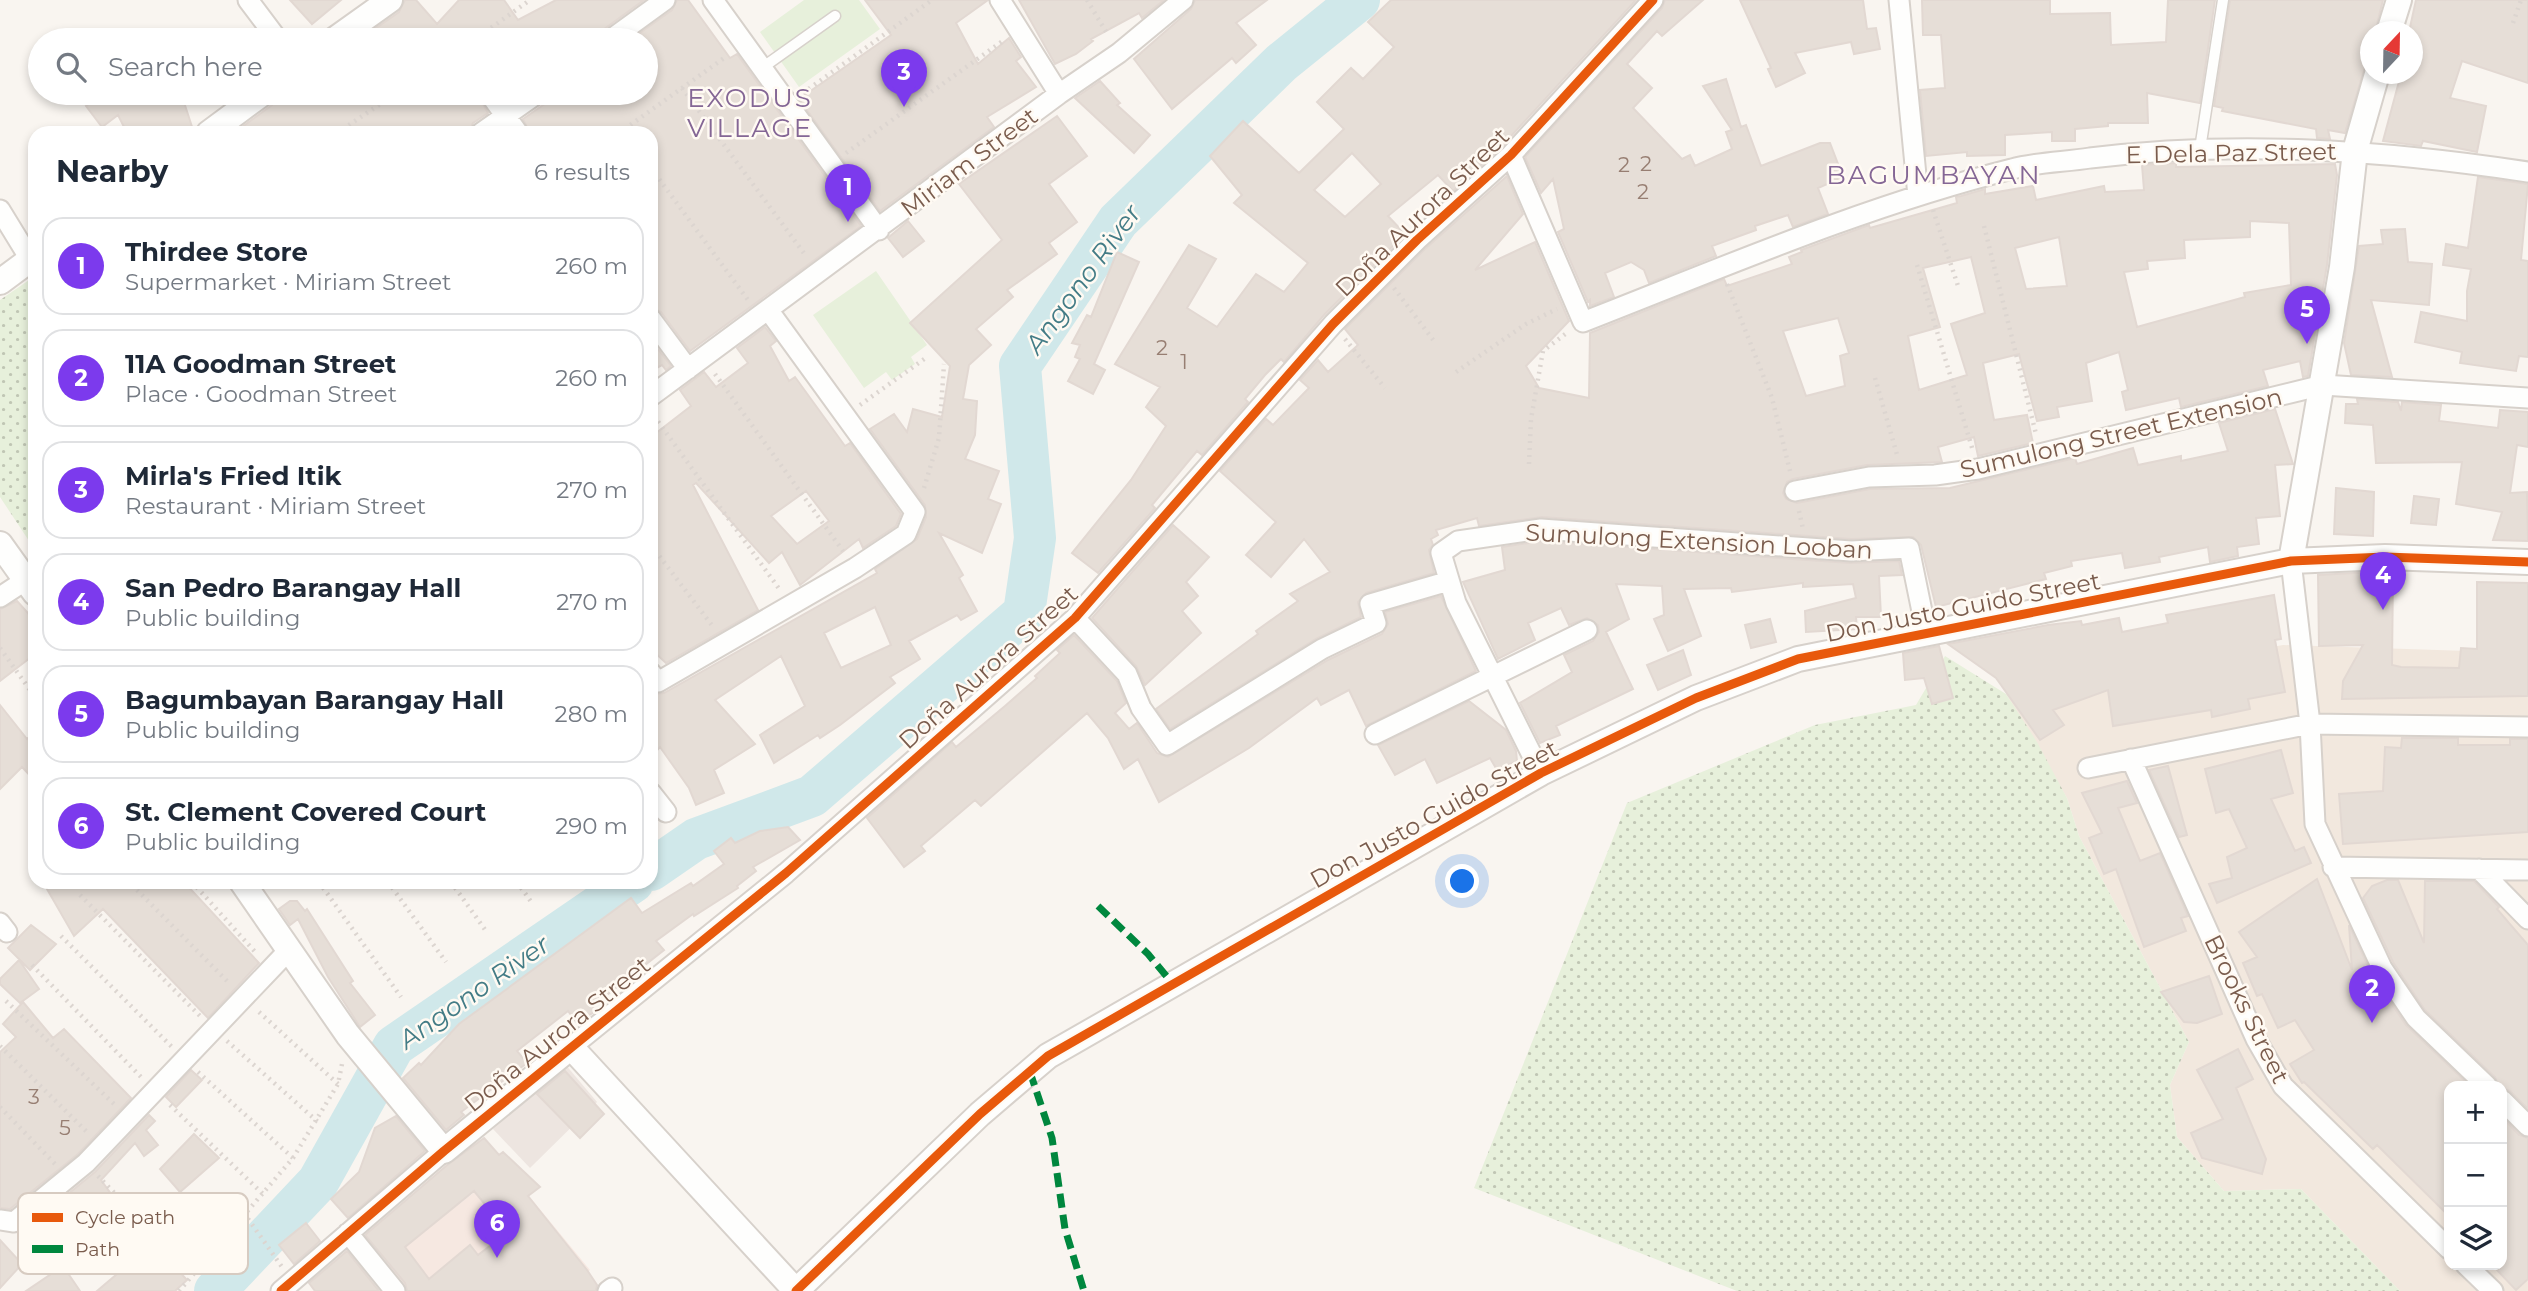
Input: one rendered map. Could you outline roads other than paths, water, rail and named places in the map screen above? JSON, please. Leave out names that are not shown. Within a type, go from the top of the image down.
[{"type":"street","points":[[248,0],[269,28]]},
{"type":"street","points":[[351,28],[390,0]]},
{"type":"street","points":[[626,28],[665,0]]},
{"type":"street","points":[[713,0],[880,230]]},
{"type":"street","points":[[1000,0],[1059,94]]},
{"type":"street","name":"Doña Aurora Street","points":[[286,1286],[444,1151],[786,873],[1075,618],[1333,324],[1383,273],[1511,155],[1653,0]]},
{"type":"street","points":[[1899,0],[1923,195]]},
{"type":"street","points":[[2392,21],[2399,0]]},
{"type":"street","name":"Miriam Street","points":[[658,391],[880,230],[1059,94],[1119,53],[1181,1]]},
{"type":"street","points":[[2374,84],[2355,151],[2323,385],[2291,561],[2310,724],[2315,824],[2382,968],[2416,1018],[2482,1081]]},
{"type":"street","points":[[218,126],[247,105]]},
{"type":"street","points":[[498,105],[512,126]]},
{"type":"street","points":[[491,126],[521,105]]},
{"type":"street","name":"E. Dela Paz Street","points":[[1511,155],[1583,322],[1923,195],[2014,168],[2146,151],[2200,149],[2355,151],[2528,172]]},
{"type":"street","points":[[0,210],[28,250]]},
{"type":"street","points":[[0,282],[28,261]]},
{"type":"street","points":[[658,682],[855,568],[906,534],[915,512],[845,416],[764,314]]},
{"type":"street","points":[[658,326],[696,364]]},
{"type":"street","name":"Sumulong Street Extension","points":[[1795,491],[1902,474],[1936,475],[1978,469],[2323,385],[2528,398]]},
{"type":"street","name":"Sumulong Extension Looban","points":[[1541,773],[1456,603],[1441,553],[1458,541],[1541,529],[1851,551],[1909,548],[1926,631]]},
{"type":"street","points":[[0,544],[28,584]]},
{"type":"street","name":"Don Justo Guido Street","points":[[796,1291],[942,1150],[1048,1056],[1541,773],[1696,698],[1798,659],[1926,631],[2291,561],[2385,557],[2528,562]]},
{"type":"street","points":[[1075,618],[1127,674],[1141,708],[1167,745],[1322,649],[1376,623],[1370,604],[1449,581]]},
{"type":"street","points":[[0,597],[28,588]]},
{"type":"street","points":[[1376,734],[1587,630]]},
{"type":"street","points":[[2088,768],[2310,724],[2528,727]]},
{"type":"street","name":"Brooks Street","points":[[2131,759],[2256,1039],[2283,1086],[2444,1244]]},
{"type":"street","points":[[658,802],[666,812]]},
{"type":"street","points":[[2333,867],[2528,870]]},
{"type":"street","points":[[2479,869],[2528,919]]},
{"type":"street","points":[[247,889],[350,1037],[444,1151]]},
{"type":"street","points":[[50,1193],[86,1163],[288,951]]},
{"type":"street","points":[[570,1047],[796,1291]]},
{"type":"street","points":[[2507,1105],[2528,1126]]},
{"type":"street","points":[[0,1220],[14,1222],[18,1219]]},
{"type":"street","points":[[348,1233],[391,1290]]},
{"type":"street","points":[[2471,1270],[2493,1291]]},
{"type":"lane","points":[[2200,149],[2222,0]]},
{"type":"lane","points":[[762,68],[835,16]]},
{"type":"waterway","name":"Angono River","points":[[658,865],[696,839],[812,796],[1024,613],[1035,538],[1020,366],[1118,221],[1281,63],[1359,0]]},
{"type":"waterway","name":"Angono River","points":[[248,1256],[318,1182],[394,1046],[623,889]]},
{"type":"waterway","name":"Angono River","points":[[215,1291],[231,1274]]},
{"type":"place","name":"Mirla's Fried Itik","points":[[904,107]]},
{"type":"place","name":"Thirdee Store","points":[[848,222]]},
{"type":"place","name":"Bagumbayan Barangay Hall","points":[[2307,344]]},
{"type":"place","name":"San Pedro Barangay Hall","points":[[2383,610]]},
{"type":"place","name":"11A Goodman Street","points":[[2372,1023]]},
{"type":"place","name":"St. Clement Covered Court","points":[[497,1258]]},
{"type":"district","name":"EXODUS VILLAGE","points":[[750,113]]},
{"type":"district","name":"BAGUMBAYAN","points":[[1934,175]]}]
